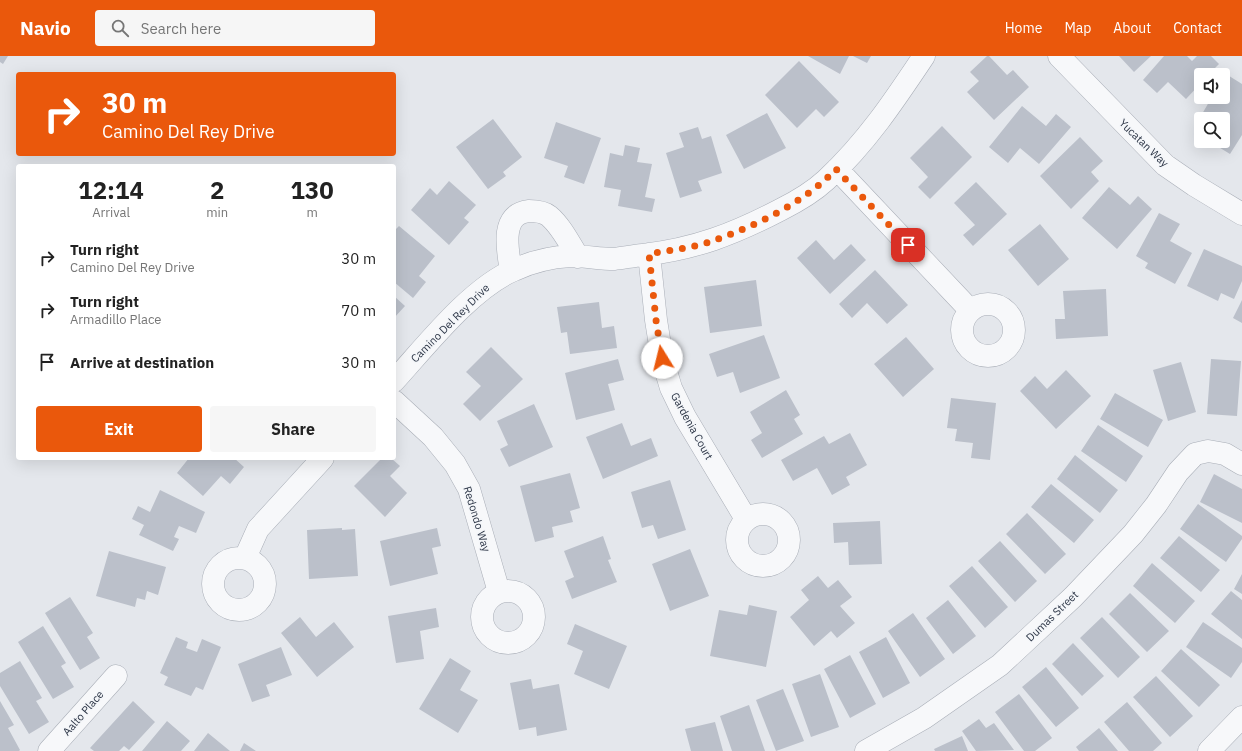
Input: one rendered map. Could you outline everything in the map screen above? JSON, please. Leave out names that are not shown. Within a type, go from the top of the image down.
[{"type":"street","name":"Camino Del Rey Drive","points":[[396,379],[468,302],[493,280],[511,271],[544,260],[578,257],[613,259],[649,254],[714,241],[752,225],[797,201],[825,181],[857,148],[883,118],[924,56]]},
{"type":"street","name":"Yucatan Way","points":[[1059,56],[1165,165],[1194,185],[1242,214]]},
{"type":"street","points":[[836,169],[970,310]]},
{"type":"street","points":[[511,271],[506,238],[509,226],[516,217],[526,212],[538,211],[549,216],[578,257]]},
{"type":"street","name":"Gardenia Court","points":[[649,254],[656,320],[662,358],[671,388],[685,417],[746,519]]},
{"type":"street","name":"Redondo Way","points":[[396,403],[433,437],[455,464],[469,489],[499,592]]},
{"type":"street","name":"Dumas Street","points":[[866,751],[924,718],[1000,665],[1073,598],[1133,534],[1156,505],[1186,462],[1195,454],[1208,451],[1225,454],[1242,464]]},
{"type":"street","points":[[245,558],[258,529],[321,460]]},
{"type":"street","name":"Aalto Place","points":[[50,751],[116,676]]},
{"type":"street","points":[[1209,751],[1242,717]]},
{"type":"building","points":[[0,56],[8,56],[3,64],[0,62]]},
{"type":"building","points":[[808,56],[849,56],[840,74]]},
{"type":"building","points":[[853,56],[871,56],[867,63]]},
{"type":"building","points":[[987,56],[989,56],[1007,75],[1013,70],[1029,87],[994,120],[967,92],[979,81],[970,72]]},
{"type":"building","points":[[1119,56],[1151,56],[1134,72]]},
{"type":"building","points":[[1164,56],[1187,56],[1192,61],[1197,56],[1211,56],[1219,64],[1215,68],[1194,68],[1194,90],[1186,99],[1168,82],[1157,93],[1143,80]]},
{"type":"building","points":[[799,61],[839,102],[824,117],[816,109],[797,128],[765,95]]},
{"type":"building","points":[[1230,76],[1242,84],[1242,135],[1230,154],[1220,148],[1230,148],[1230,112],[1203,112],[1208,104],[1230,104]]},
{"type":"building","points":[[1022,106],[1046,126],[1056,114],[1071,127],[1039,164],[1020,148],[1008,163],[989,147]]},
{"type":"building","points":[[767,113],[786,148],[744,169],[726,135]]},
{"type":"building","points":[[493,119],[522,157],[503,172],[506,176],[488,189],[456,147]]},
{"type":"building","points":[[556,122],[601,138],[584,184],[564,177],[568,166],[544,158]]},
{"type":"building","points":[[942,126],[972,157],[930,199],[918,187],[928,177],[910,158]]},
{"type":"building","points":[[698,127],[702,139],[711,136],[722,173],[698,181],[702,191],[680,198],[666,153],[684,147],[679,133]]},
{"type":"building","points":[[1080,137],[1103,161],[1091,172],[1099,181],[1071,209],[1040,176]]},
{"type":"building","points":[[625,145],[640,148],[637,162],[652,164],[645,197],[655,199],[652,212],[618,206],[621,190],[604,187],[610,153],[623,156]]},
{"type":"building","points":[[449,181],[476,205],[464,218],[469,222],[449,245],[411,210],[430,188],[437,195]]},
{"type":"building","points":[[976,182],[1007,214],[973,246],[963,235],[975,225],[954,203]]},
{"type":"building","points":[[1109,187],[1130,205],[1138,196],[1152,209],[1117,249],[1082,218]]},
{"type":"building","points":[[1159,213],[1180,224],[1170,241],[1192,253],[1175,284],[1145,268],[1148,263],[1136,256]]},
{"type":"building","points":[[1040,224],[1069,259],[1038,286],[1008,250]]},
{"type":"building","points":[[399,226],[435,256],[419,276],[426,282],[413,298],[396,284],[396,229]]},
{"type":"building","points":[[816,240],[834,260],[851,244],[866,260],[830,294],[797,258]]},
{"type":"building","points":[[1204,249],[1242,266],[1242,281],[1234,299],[1221,293],[1218,301],[1187,286]]},
{"type":"building","points":[[875,270],[908,305],[887,324],[867,303],[852,318],[839,304]]},
{"type":"building","points":[[756,280],[762,326],[710,333],[704,287]]},
{"type":"building","points":[[1106,289],[1108,336],[1056,339],[1055,319],[1065,319],[1063,291]]},
{"type":"building","points":[[396,298],[405,306],[396,316]]},
{"type":"building","points":[[1242,300],[1242,323],[1233,318]]},
{"type":"building","points":[[599,302],[602,328],[614,326],[617,348],[570,354],[567,332],[561,333],[557,307]]},
{"type":"building","points":[[764,335],[780,378],[740,393],[733,372],[717,377],[709,354]]},
{"type":"building","points":[[906,337],[934,369],[903,397],[874,364]]},
{"type":"building","points":[[491,347],[523,379],[480,421],[463,404],[481,386],[466,372]]},
{"type":"building","points":[[618,359],[624,380],[608,384],[615,410],[576,420],[565,373]]},
{"type":"building","points":[[1211,359],[1241,361],[1237,416],[1207,414]]},
{"type":"building","points":[[1181,362],[1196,412],[1168,421],[1153,370]]},
{"type":"building","points":[[1066,370],[1091,396],[1056,429],[1020,391],[1035,376],[1047,389]]},
{"type":"building","points":[[786,390],[800,415],[794,419],[803,434],[762,458],[751,440],[762,433],[750,412]]},
{"type":"building","points":[[1115,393],[1163,420],[1148,447],[1100,419]]},
{"type":"building","points":[[951,398],[996,403],[990,460],[971,458],[973,443],[955,441],[957,429],[947,428]]},
{"type":"building","points":[[534,404],[553,447],[509,467],[500,449],[508,445],[497,421]]},
{"type":"building","points":[[622,423],[631,446],[651,438],[658,456],[603,479],[586,437]]},
{"type":"building","points":[[1098,425],[1143,456],[1126,482],[1081,451]]},
{"type":"building","points":[[850,433],[867,465],[846,477],[850,485],[832,495],[817,468],[793,481],[781,460],[824,436],[829,444]]},
{"type":"building","points":[[1075,455],[1118,490],[1100,513],[1057,479]]},
{"type":"building","points":[[187,460],[236,460],[244,467],[230,484],[221,476],[203,496],[177,473]]},
{"type":"building","points":[[380,460],[393,460],[400,466],[390,476],[407,493],[385,517],[354,486]]},
{"type":"building","points":[[570,473],[580,508],[570,511],[573,522],[552,527],[554,537],[535,542],[520,486]]},
{"type":"building","points":[[1214,474],[1242,489],[1242,523],[1200,502]]},
{"type":"building","points":[[670,480],[686,530],[658,539],[653,525],[642,528],[631,492]]},
{"type":"building","points":[[1051,484],[1094,520],[1074,543],[1031,507]]},
{"type":"building","points":[[160,490],[205,512],[196,533],[179,526],[174,537],[179,539],[173,551],[139,535],[144,525],[132,519],[138,506],[150,512]]},
{"type":"building","points":[[1198,504],[1242,536],[1242,539],[1226,562],[1180,529]]},
{"type":"building","points":[[1027,513],[1066,554],[1045,574],[1006,534]]},
{"type":"building","points":[[880,521],[882,564],[849,565],[848,542],[834,543],[833,523]]},
{"type":"building","points":[[342,528],[342,530],[355,529],[358,576],[309,579],[307,530]]},
{"type":"building","points":[[437,528],[441,546],[432,548],[438,574],[390,586],[380,541]]},
{"type":"building","points":[[603,536],[611,559],[608,560],[617,582],[572,599],[565,581],[574,577],[564,551]]},
{"type":"building","points":[[1179,536],[1220,570],[1201,592],[1160,558]]},
{"type":"building","points":[[1000,541],[1037,581],[1015,602],[978,561]]},
{"type":"building","points":[[690,549],[709,596],[670,611],[652,564]]},
{"type":"building","points":[[109,551],[166,567],[158,595],[147,591],[145,600],[137,598],[135,607],[96,596]]},
{"type":"building","points":[[1152,563],[1195,601],[1175,623],[1133,586]]},
{"type":"building","points":[[972,566],[1008,607],[985,628],[949,586]]},
{"type":"building","points":[[1242,574],[1242,594],[1234,589]]},
{"type":"building","points":[[818,576],[828,588],[838,580],[852,597],[840,606],[855,623],[837,638],[831,631],[814,646],[790,617],[809,600],[801,590]]},
{"type":"building","points":[[1231,591],[1242,600],[1242,639],[1211,614]]},
{"type":"building","points":[[1130,593],[1169,631],[1147,652],[1109,614]]},
{"type":"building","points":[[70,597],[93,633],[87,637],[100,658],[80,670],[45,613]]},
{"type":"building","points":[[948,600],[976,636],[953,654],[926,618]]},
{"type":"building","points":[[749,605],[777,611],[766,667],[710,656],[719,610],[747,615]]},
{"type":"building","points":[[436,608],[439,627],[420,631],[424,659],[396,663],[388,616]]},
{"type":"building","points":[[913,613],[945,659],[920,677],[888,631]]},
{"type":"building","points":[[300,617],[316,637],[334,622],[354,647],[317,677],[281,633]]},
{"type":"building","points":[[1102,617],[1140,657],[1118,678],[1080,638]]},
{"type":"building","points":[[1203,622],[1242,648],[1242,662],[1231,678],[1186,647]]},
{"type":"building","points":[[575,624],[627,646],[609,689],[574,674],[583,651],[567,644]]},
{"type":"building","points":[[43,626],[66,663],[61,666],[74,687],[53,699],[18,642]]},
{"type":"building","points":[[176,637],[188,642],[186,648],[197,652],[202,639],[221,647],[203,690],[196,687],[191,696],[164,685],[168,677],[160,673]]},
{"type":"building","points":[[886,637],[910,683],[883,698],[859,652]]},
{"type":"building","points":[[1073,643],[1104,676],[1082,696],[1052,664]]},
{"type":"building","points":[[281,647],[292,675],[266,685],[270,696],[252,702],[238,664]]},
{"type":"building","points":[[1181,649],[1220,685],[1199,707],[1161,671]]},
{"type":"building","points":[[850,655],[876,704],[850,718],[824,669]]},
{"type":"building","points":[[450,658],[471,671],[460,690],[478,700],[458,733],[419,709]]},
{"type":"building","points":[[20,661],[42,698],[36,701],[49,722],[29,734],[0,686],[0,673]]},
{"type":"building","points":[[1046,667],[1079,708],[1056,727],[1022,687]]},
{"type":"building","points":[[820,674],[839,727],[811,737],[792,684]]},
{"type":"building","points":[[1156,676],[1193,716],[1170,737],[1133,697]]},
{"type":"building","points":[[531,679],[533,689],[559,684],[567,730],[537,736],[536,727],[519,730],[510,683]]},
{"type":"building","points":[[783,689],[804,741],[776,751],[756,700]]},
{"type":"building","points":[[1019,694],[1052,738],[1035,751],[1024,751],[995,712]]},
{"type":"building","points":[[0,701],[14,725],[8,728],[20,750],[19,751],[0,751]]},
{"type":"building","points":[[133,701],[155,722],[129,750],[124,746],[119,751],[94,751],[90,748]]},
{"type":"building","points":[[1127,702],[1162,743],[1153,751],[1129,751],[1104,722]]},
{"type":"building","points":[[749,705],[765,751],[732,751],[720,716]]},
{"type":"building","points":[[979,719],[986,728],[994,723],[1014,750],[976,751],[962,731]]},
{"type":"building","points":[[167,721],[190,741],[181,751],[142,751]]},
{"type":"building","points":[[715,722],[723,751],[691,751],[685,729]]},
{"type":"building","points":[[1099,728],[1118,751],[1079,751],[1076,747]]},
{"type":"building","points":[[208,733],[230,751],[194,751]]},
{"type":"building","points":[[962,736],[968,751],[935,751],[934,749]]},
{"type":"building","points":[[244,743],[256,751],[240,751]]},
{"type":"route","points":[[662,358],[656,320],[649,254],[714,241],[752,225],[797,201],[825,181],[836,169],[908,245]]}]
